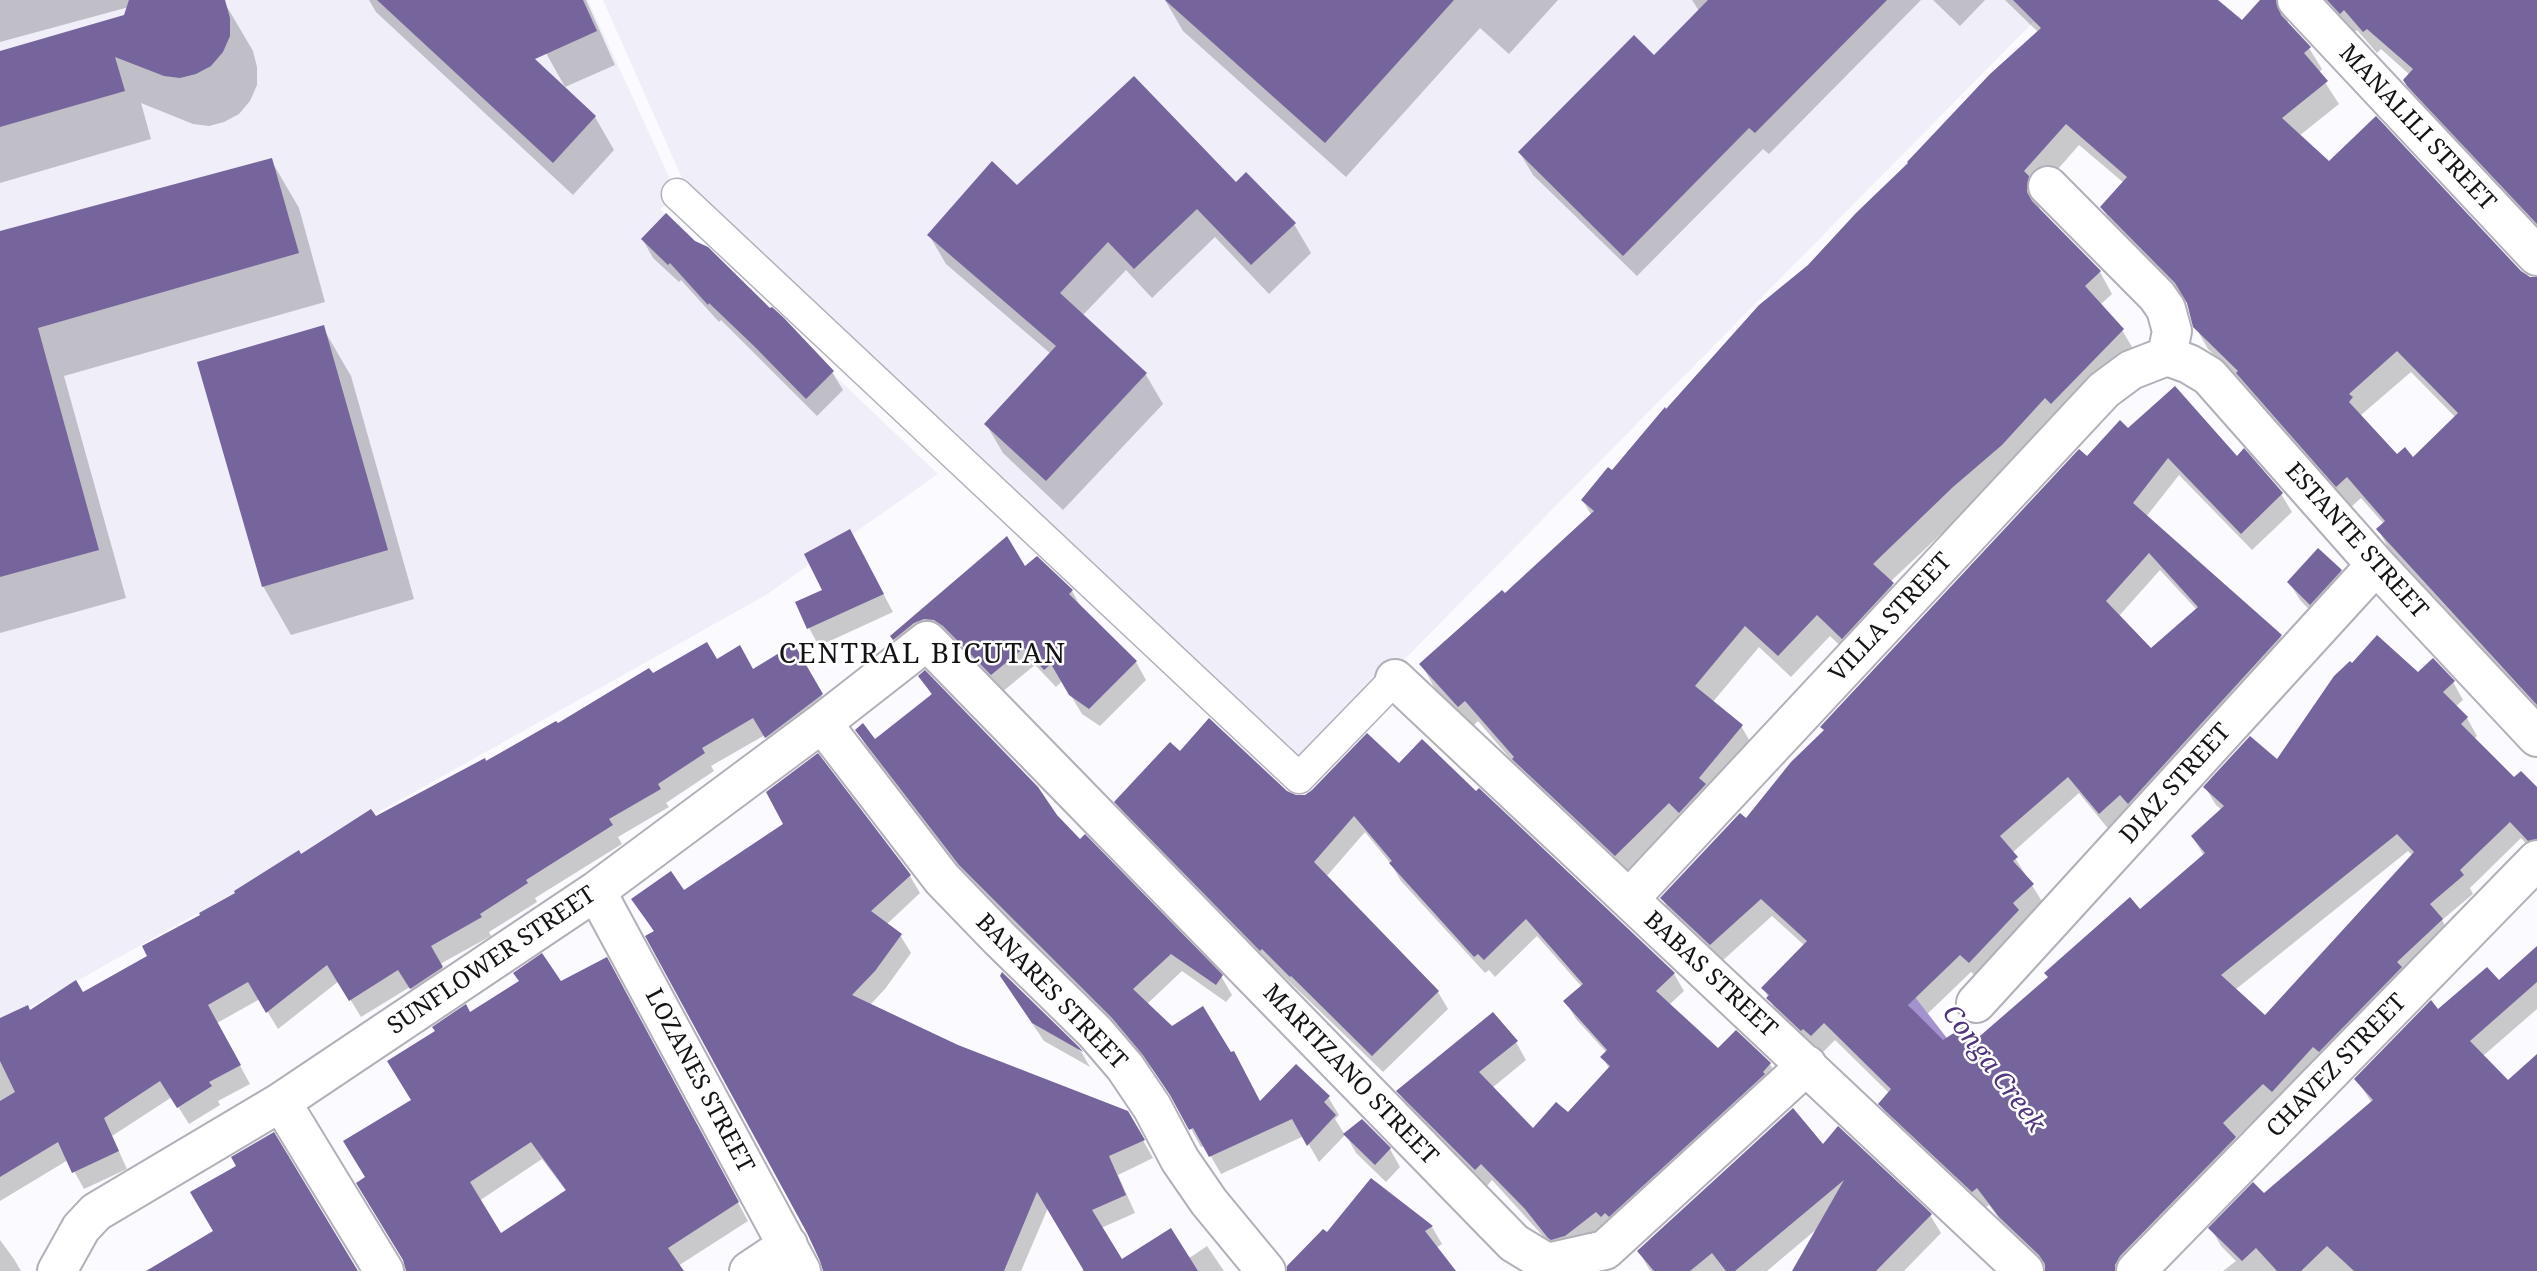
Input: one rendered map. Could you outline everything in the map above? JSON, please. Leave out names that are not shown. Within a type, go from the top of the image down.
[{"type":"street","name":"MANALILI STREET","points":[[2297,0],[2537,256]]},
{"type":"street","points":[[2048,186],[2161,303],[2172,331],[2167,356]]},
{"type":"street","points":[[677,194],[1299,778],[1395,679]]},
{"type":"street","name":"ESTANTE STREET","points":[[2167,356],[2189,363],[2209,376],[2376,565],[2537,737]]},
{"type":"street","name":"VILLA STREET","points":[[1629,899],[2104,390],[2131,370],[2167,356]]},
{"type":"street","name":"DIAZ STREET","points":[[1976,1003],[2376,565]]},
{"type":"street","name":"SUNFLOWER STREET","points":[[69,1263],[80,1228],[96,1212],[281,1102],[596,891],[822,723],[927,641]]},
{"type":"street","name":"MARTIZANO STREET","points":[[927,641],[1514,1242],[1547,1264],[1616,1261],[1807,1065]]},
{"type":"street","name":"BABAS STREET","points":[[1395,679],[2024,1271]]},
{"type":"street","name":"BANARES STREET","points":[[822,723],[942,879],[1095,1032],[1125,1067],[1152,1107],[1180,1160],[1209,1202],[1266,1271]]},
{"type":"street","name":"CHAVEZ STREET","points":[[2136,1271],[2537,860]]},
{"type":"street","name":"LOZANES STREET","points":[[596,891],[794,1258]]},
{"type":"street","points":[[281,1102],[384,1271]]},
{"type":"street","points":[[749,1271],[794,1258]]},
{"type":"shaded area","points":[[0,0],[588,0],[677,194],[660,209],[938,474],[766,595],[0,1024]]},
{"type":"shaded area","points":[[603,0],[2055,0],[1301,767],[685,185]]},
{"type":"building","points":[[129,0],[225,0],[230,18],[230,36],[223,52],[211,66],[180,78],[164,76],[115,57],[125,91],[0,127],[0,51],[124,15]]},
{"type":"building","points":[[377,0],[583,0],[597,31],[535,59],[596,116],[553,163]]},
{"type":"building","points":[[1165,0],[1454,0],[1325,143]]},
{"type":"building","points":[[1708,0],[1887,0],[1755,133],[1749,128],[1623,256],[1518,152],[1634,35],[1654,55]]},
{"type":"building","points":[[2013,0],[2218,0],[2242,20],[2260,0],[2276,0],[2281,15],[2311,47],[2304,53],[2328,81],[2282,118],[2329,161],[2376,116],[2521,271],[2530,277],[2537,277],[2537,705],[2376,529],[2385,521],[2347,477],[2336,487],[2236,373],[2238,371],[2193,327],[2187,303],[2175,283],[2100,207],[2127,177],[2066,124],[2024,171],[2029,176],[2027,192],[2032,201],[2101,271],[2085,286],[2124,329],[2051,404],[2045,398],[2002,445],[1953,487],[1873,564],[1894,583],[1842,639],[1817,615],[1778,656],[1745,626],[1695,686],[1743,725],[1699,778],[1706,784],[1679,813],[1669,803],[1615,856],[1512,759],[1514,757],[1465,701],[1458,707],[1419,664],[1502,590],[1505,593],[1594,511],[1581,500],[1608,467],[1612,470],[1665,407],[1666,409],[1759,305],[1808,265],[1990,74],[2041,28]],"holes":[[[2397,351],[2458,413],[2413,457],[2405,447],[2397,454],[2349,402],[2353,397],[2349,394]]]},
{"type":"building","points":[[2327,0],[2537,0],[2537,224],[2407,86],[2403,80],[2413,69],[2367,29],[2363,32],[2344,10],[2340,14]]},
{"type":"building","points":[[1134,76],[1236,182],[1246,172],[1296,223],[1251,265],[1197,209],[1134,269],[1108,242],[1060,293],[1147,373],[1046,481],[984,424],[1056,346],[927,235],[992,161],[1017,185]]},
{"type":"building","points":[[272,158],[299,253],[38,328],[99,550],[0,577],[0,231]]},
{"type":"building","points":[[666,213],[695,241],[708,247],[770,308],[784,318],[834,371],[806,399],[754,346],[709,303],[708,305],[670,263],[668,265],[641,239]]},
{"type":"building","points":[[324,325],[388,550],[262,587],[197,362]]},
{"type":"building","points":[[2175,386],[2237,456],[2244,448],[2283,493],[2241,534],[2168,458],[2133,503],[2282,635],[2128,804],[2120,795],[2099,814],[2068,777],[2000,836],[2018,857],[2013,861],[2034,884],[2013,903],[2019,910],[1969,963],[1960,955],[1908,1005],[1943,1040],[1963,1027],[1973,1042],[2048,977],[2044,973],[2130,897],[2140,909],[2205,853],[2191,836],[2224,806],[2203,787],[2250,736],[2277,759],[2334,676],[2350,661],[2352,663],[2377,635],[2418,672],[2433,658],[2455,681],[2443,692],[2468,717],[2461,724],[2514,777],[2521,771],[2537,787],[2537,839],[2528,841],[2510,822],[2460,870],[2464,875],[2430,904],[2443,919],[2397,962],[2402,967],[2319,1052],[2313,1047],[2272,1092],[2263,1084],[2223,1123],[2236,1137],[2120,1256],[2115,1271],[2045,1271],[2045,1264],[2039,1255],[1999,1217],[1977,1188],[1972,1192],[1878,1104],[1891,1089],[1824,1023],[1811,1036],[1803,1029],[1801,1031],[1766,998],[1769,995],[1761,988],[1807,941],[1761,899],[1710,945],[1660,898],[1740,813],[1746,818],[1791,762],[1824,730],[1820,727],[2079,449],[2087,456],[2120,420],[2128,428]],"holes":[[[2149,553],[2198,607],[2151,648],[2106,601]],[[2397,834],[2414,852],[2265,1015],[2221,975]]]},
{"type":"building","points":[[850,529],[884,594],[807,629],[795,602],[822,590],[804,554]]},
{"type":"building","points":[[1007,536],[1025,566],[1037,556],[1073,590],[1069,594],[1137,661],[1089,709],[1069,695],[1051,664],[1044,670],[1024,648],[991,675],[934,620],[924,619],[914,623],[893,640],[890,636]]},
{"type":"building","points":[[2318,548],[2342,570],[2310,605],[2287,582]]},
{"type":"building","points":[[707,642],[717,659],[740,645],[753,669],[794,644],[823,694],[765,738],[753,718],[702,748],[705,753],[658,784],[661,789],[609,819],[613,825],[526,880],[528,883],[480,914],[482,917],[431,946],[443,967],[410,989],[398,970],[349,1001],[327,965],[266,1013],[248,982],[208,1005],[241,1065],[209,1082],[212,1086],[177,1108],[160,1081],[104,1118],[119,1151],[72,1173],[58,1142],[0,1177],[0,1101],[15,1092],[0,1061],[0,1018],[28,1005],[30,1010],[76,980],[83,992],[147,956],[142,946],[200,915],[199,913],[235,893],[234,891],[299,850],[301,854],[371,809],[376,816],[485,758],[486,761],[556,721],[558,723],[649,668],[653,673]]},
{"type":"building","points":[[925,670],[1038,787],[1057,815],[1080,839],[1085,834],[1223,975],[1216,985],[1171,954],[1133,989],[1172,1026],[1203,1006],[1231,1052],[1234,1051],[1260,1101],[1296,1064],[1330,1096],[1324,1102],[1336,1115],[1307,1146],[1292,1119],[1209,1157],[1193,1128],[1189,1130],[1170,1095],[1143,1055],[1112,1018],[959,865],[855,730],[863,723],[875,739],[932,694],[918,676]]},
{"type":"building","points":[[1209,718],[1287,791],[1296,795],[1305,795],[1312,790],[1367,733],[1399,763],[1422,739],[1476,791],[1479,788],[1675,973],[1656,991],[1718,1048],[1736,1030],[1771,1063],[1763,1072],[1765,1074],[1609,1217],[1605,1213],[1601,1217],[1596,1212],[1565,1236],[1551,1240],[1481,1164],[1475,1170],[1396,1091],[1493,1012],[1518,1041],[1479,1072],[1533,1128],[1556,1102],[1568,1112],[1610,1066],[1600,1057],[1607,1050],[1563,1001],[1583,984],[1526,919],[1484,960],[1478,954],[1474,957],[1389,863],[1392,861],[1354,816],[1314,862],[1439,991],[1372,1056],[1291,976],[1262,949],[1260,951],[1114,802],[1170,742],[1180,751]]},
{"type":"building","points":[[818,753],[911,875],[871,911],[902,934],[875,971],[852,995],[958,1045],[1128,1111],[1145,1140],[1109,1156],[1126,1195],[1092,1210],[1122,1259],[1171,1228],[1198,1271],[1084,1271],[1037,1192],[1004,1271],[823,1271],[807,1233],[645,936],[654,931],[631,899],[671,871],[684,890],[783,824],[766,792]]},
{"type":"building","points":[[2537,946],[2537,982],[2470,1041],[2508,1080],[2537,1054],[2537,1271],[2354,1271],[2327,1246],[2301,1271],[2277,1271],[2256,1248],[2242,1261],[2208,1228],[2253,1182],[2264,1193],[2373,1100],[2354,1079],[2431,1000],[2438,1009],[2487,967],[2499,980]]},
{"type":"building","points":[[542,953],[561,981],[607,957],[739,1202],[668,1248],[684,1271],[406,1271],[403,1260],[356,1183],[365,1177],[343,1141],[411,1100],[387,1061],[435,1031],[432,1027],[466,1004],[470,1012],[519,981],[513,973]],"holes":[[[531,1142],[566,1190],[501,1233],[470,1182]]]},
{"type":"building","points":[[1002,972],[1083,1052],[1032,1023],[1000,976]]},
{"type":"building","points":[[1793,1108],[1823,1144],[1838,1126],[1932,1214],[1876,1271],[1792,1271],[1844,1180],[1735,1271],[1726,1271],[1712,1253],[1690,1271],[1654,1271],[1637,1251]]},
{"type":"building","points":[[1362,1119],[1391,1148],[1375,1165],[1343,1134]]},
{"type":"building","points":[[274,1132],[358,1271],[146,1271],[213,1231],[190,1192],[236,1166],[231,1157]]},
{"type":"building","points":[[1371,1178],[1433,1226],[1425,1231],[1456,1271],[1287,1271],[1287,1266],[1323,1229],[1327,1232]]},
{"type":"waterway","name":"Conga Creek","points":[[1904,991],[1946,1045]]},
{"type":"district","name":"CENTRAL BICUTAN","points":[[923,655]]}]
